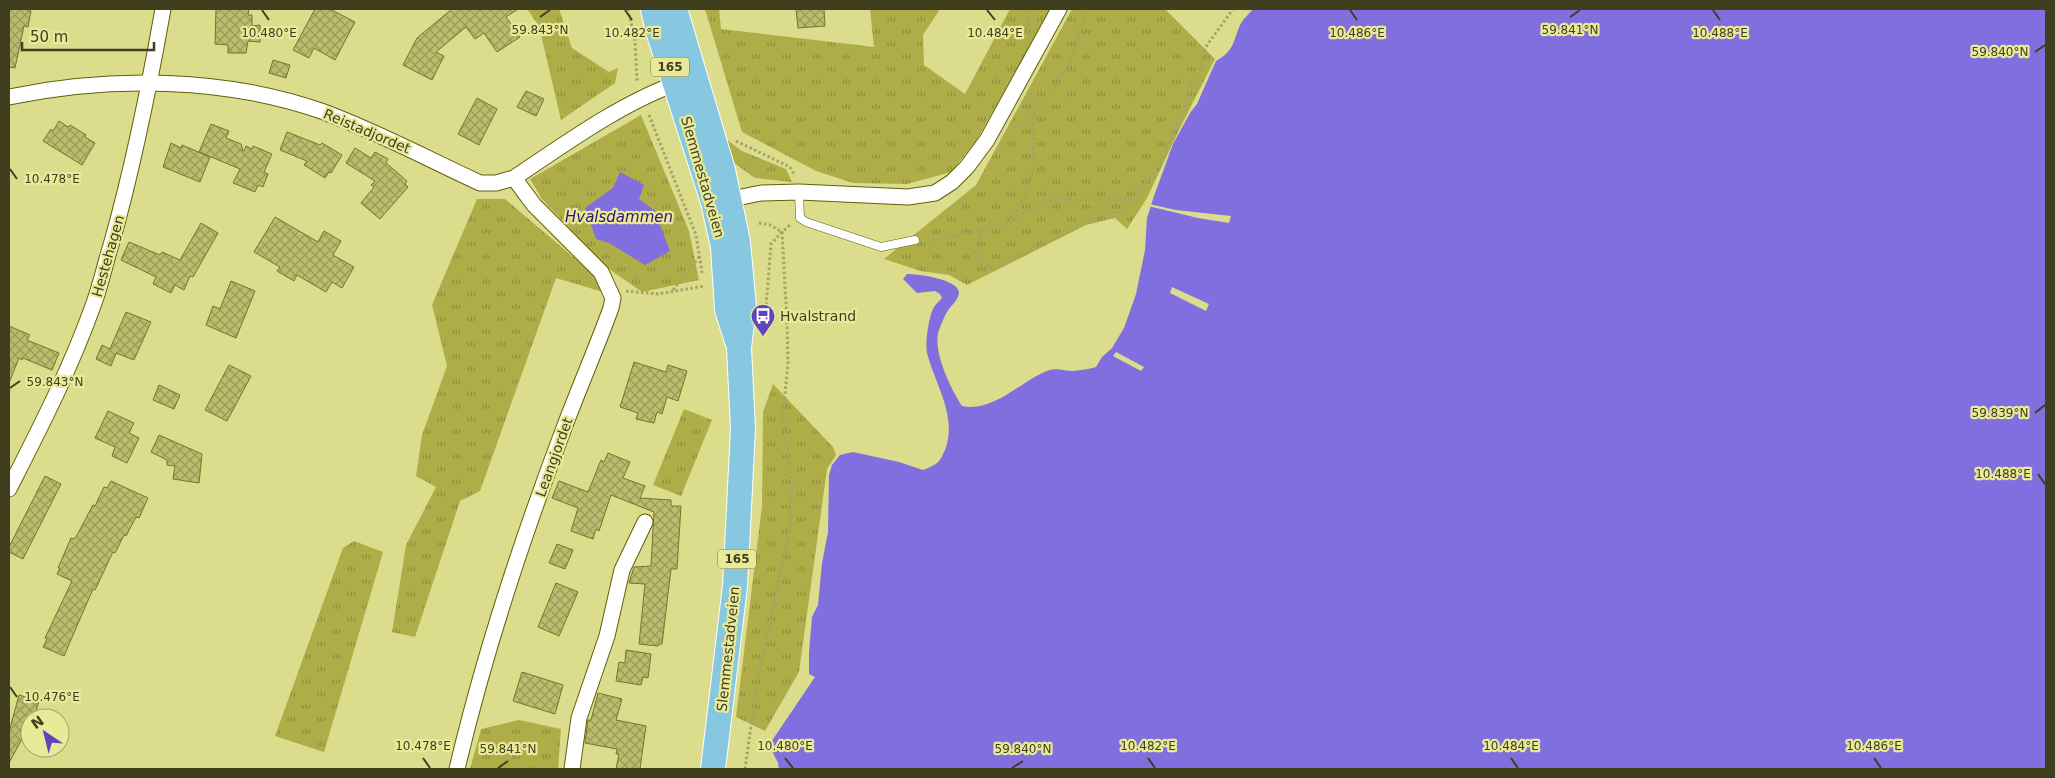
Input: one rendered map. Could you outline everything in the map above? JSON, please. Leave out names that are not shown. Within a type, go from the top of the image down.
[{"type":"main road","name":"Slemmestadveien","points":[[654,9],[658,31],[685,80],[723,170],[723,247],[727,310],[740,348],[743,399],[740,510],[735,586],[713,769]]},
{"type":"main road","name":"Slemmestadveien","points":[[675,9],[685,80]]},
{"type":"street","name":"Hestehagen","points":[[9,489],[51,407],[94,302],[121,210],[150,84],[163,9]]},
{"type":"street","points":[[722,201],[761,192],[908,197],[935,193],[952,182],[967,167],[987,140],[1059,9]]},
{"type":"street","name":"Reistadjordet","points":[[9,97],[36,91],[117,83],[194,84],[255,93],[332,115],[387,137],[480,183],[496,183],[514,178],[632,102],[685,80]]},
{"type":"street","points":[[514,178],[534,205],[601,272],[609,287]]},
{"type":"street","name":"Leangjordet","points":[[457,769],[523,542],[611,308],[613,298],[609,287]]},
{"type":"street","points":[[572,769],[579,718],[607,636],[622,570],[645,522]]},
{"type":"lane","points":[[799,192],[800,218],[806,222],[881,247],[915,240]]},
{"type":"path","points":[[628,9],[635,41],[637,81]]},
{"type":"path","points":[[987,140],[1032,119],[1068,68],[1087,9]]},
{"type":"path","points":[[982,230],[975,254],[982,265],[996,268],[1100,216],[1120,212],[1160,165],[1184,108],[1190,85],[1201,68],[1205,48],[1234,9]]},
{"type":"path","points":[[1011,220],[1026,194],[1034,166],[1031,63]]},
{"type":"path","points":[[609,287],[626,291],[658,294],[704,286],[696,235],[649,114]]},
{"type":"path","points":[[732,138],[739,144],[790,167],[799,192]]},
{"type":"path","points":[[915,240],[943,239],[982,230],[1011,220],[1043,202],[1064,199],[1088,201],[1132,199]]},
{"type":"path","points":[[764,332],[771,244],[782,232],[800,218]]},
{"type":"path","points":[[759,224],[770,225],[782,232]]},
{"type":"path","points":[[745,769],[757,683],[789,533],[792,488],[783,415],[788,363],[782,232]]},
{"type":"path","points":[[673,291],[700,256]]},
{"type":"green space","points":[[527,9],[559,9],[572,48],[609,72],[618,68],[615,83],[561,120],[539,26]]},
{"type":"green space","points":[[705,9],[719,9],[721,29],[874,47],[870,9],[940,9],[923,35],[924,65],[965,94],[1010,9],[1051,9],[976,141],[951,172],[907,184],[853,183],[816,171],[742,132]]},
{"type":"green space","points":[[1072,9],[1165,9],[1215,59],[1147,198],[1127,229],[1115,218],[1086,225],[967,285],[949,275],[921,271],[884,259],[976,185]]},
{"type":"green space","points":[[641,115],[689,231],[699,280],[642,292],[606,267],[542,199],[530,179]]},
{"type":"green space","points":[[723,140],[727,140],[742,151],[786,169],[792,182],[755,178],[731,161]]},
{"type":"green space","points":[[477,199],[505,199],[592,273],[603,292],[556,278],[480,491],[460,501],[415,637],[392,632],[406,545],[436,487],[416,476],[422,435],[447,366],[432,305]]},
{"type":"green space","points":[[773,384],[833,447],[836,455],[827,469],[799,672],[765,731],[736,717],[762,506],[763,412]]},
{"type":"green space","points":[[684,409],[712,420],[681,496],[653,485]]},
{"type":"green space","points":[[354,541],[383,552],[324,752],[275,736],[343,548]]},
{"type":"green space","points":[[519,720],[561,729],[558,769],[470,769],[481,729]]},
{"type":"water","points":[[1253,9],[2046,9],[2046,769],[779,769],[769,745],[815,677],[809,674],[809,652],[812,617],[818,605],[822,563],[828,532],[829,475],[832,465],[840,455],[853,452],[899,462],[923,470],[937,463],[945,450],[949,425],[947,413],[927,353],[927,336],[931,316],[934,307],[942,298],[935,291],[917,293],[903,279],[907,274],[919,275],[936,278],[957,287],[959,292],[958,298],[943,319],[937,342],[944,371],[962,406],[973,407],[996,401],[1050,370],[1074,371],[1096,367],[1102,357],[1112,348],[1124,328],[1136,294],[1145,250],[1147,218],[1173,144],[1197,104],[1216,61],[1230,50],[1241,23]]},
{"type":"water","name":"Hvalsdammen","points":[[620,172],[644,185],[639,199],[654,210],[670,251],[645,265],[609,243],[596,239],[585,208],[613,188]]},
{"type":"pier","points":[[1149,204],[1176,210],[1231,216],[1229,223],[1198,218],[1148,206]]},
{"type":"pier","points":[[1172,287],[1209,304],[1206,311],[1170,293]]},
{"type":"pier","points":[[1116,352],[1144,367],[1141,371],[1113,356]]},
{"type":"building","points":[[9,9],[28,9],[28,11],[31,11],[28,27],[24,26],[15,68],[9,67]]},
{"type":"building","points":[[216,9],[249,9],[248,15],[252,15],[252,26],[260,25],[260,42],[248,41],[246,53],[228,53],[228,45],[215,44]]},
{"type":"building","points":[[315,9],[330,9],[355,22],[335,60],[314,48],[309,58],[293,50]]},
{"type":"building","points":[[452,9],[518,9],[506,17],[520,37],[497,52],[484,33],[475,39],[466,27],[436,52],[444,56],[432,80],[403,65],[417,38]]},
{"type":"building","points":[[796,9],[824,9],[825,26],[798,28]]},
{"type":"building","points":[[273,60],[290,65],[286,78],[269,73]]},
{"type":"building","points":[[526,91],[544,99],[536,116],[517,107]]},
{"type":"building","points":[[477,98],[497,109],[479,145],[458,134]]},
{"type":"building","points":[[59,121],[68,127],[70,125],[95,143],[82,165],[43,141],[51,129],[53,131]]},
{"type":"building","points":[[211,124],[229,131],[226,138],[241,144],[243,151],[246,146],[252,149],[253,146],[272,154],[264,172],[268,174],[263,187],[258,185],[255,192],[233,183],[240,169],[199,152]]},
{"type":"building","points":[[287,132],[320,145],[322,143],[342,155],[331,173],[329,172],[325,178],[304,165],[307,161],[280,150]]},
{"type":"building","points":[[171,143],[181,148],[182,145],[210,157],[200,182],[163,167]]},
{"type":"building","points":[[355,148],[371,158],[375,152],[388,159],[386,163],[407,181],[405,184],[408,187],[380,219],[361,203],[374,187],[371,185],[375,181],[346,163]]},
{"type":"building","points":[[275,217],[318,242],[324,231],[341,241],[333,255],[354,267],[342,288],[332,282],[326,292],[297,275],[294,281],[277,271],[280,267],[254,252]]},
{"type":"building","points":[[201,223],[218,233],[193,277],[190,276],[184,290],[175,285],[171,293],[153,284],[156,277],[121,260],[129,242],[160,255],[162,252],[180,260]]},
{"type":"building","points":[[231,281],[255,291],[236,338],[206,325],[213,306],[220,309]]},
{"type":"building","points":[[126,312],[151,322],[134,360],[116,353],[111,366],[96,359],[102,345],[110,349]]},
{"type":"building","points":[[9,326],[30,335],[27,340],[59,353],[52,370],[19,358],[9,383]]},
{"type":"building","points":[[634,362],[666,372],[668,365],[687,371],[678,401],[667,397],[662,414],[657,412],[654,423],[636,419],[638,413],[620,407]]},
{"type":"building","points":[[229,365],[251,376],[227,421],[205,410]]},
{"type":"building","points":[[159,385],[180,395],[174,409],[153,400]]},
{"type":"building","points":[[108,411],[134,423],[129,433],[139,438],[127,463],[112,456],[115,447],[95,438]]},
{"type":"building","points":[[159,435],[202,454],[199,483],[173,479],[175,466],[167,465],[167,460],[151,452]]},
{"type":"building","points":[[608,453],[630,462],[623,478],[645,486],[640,498],[671,500],[671,506],[681,506],[677,569],[671,569],[662,644],[658,646],[639,644],[645,584],[629,583],[634,567],[651,566],[654,512],[611,495],[599,531],[596,529],[593,539],[571,531],[578,508],[552,498],[559,481],[588,492],[601,460],[604,462]]},
{"type":"building","points":[[45,476],[61,484],[23,559],[9,552],[9,547]]},
{"type":"building","points":[[111,481],[148,498],[139,518],[136,517],[126,536],[124,535],[115,553],[113,552],[95,590],[93,589],[64,656],[43,647],[47,639],[45,638],[72,581],[57,574],[60,568],[58,568],[71,538],[74,539],[77,535],[104,487],[107,488]]},
{"type":"building","points":[[557,544],[573,550],[565,569],[549,563]]},
{"type":"building","points":[[556,583],[578,592],[559,636],[538,627]]},
{"type":"building","points":[[626,650],[651,654],[648,678],[643,677],[641,685],[616,681],[619,662],[625,663]]},
{"type":"building","points":[[522,672],[563,685],[555,714],[513,701]]},
{"type":"building","points":[[598,693],[622,699],[616,720],[646,726],[640,769],[616,769],[619,754],[616,754],[617,749],[585,743],[588,720],[591,720]]},
{"type":"building","points":[[19,695],[39,701],[37,708],[20,708],[20,743],[9,763],[9,732]]},
{"type":"place","name":"Hvalstrand","points":[[763,337]]}]
